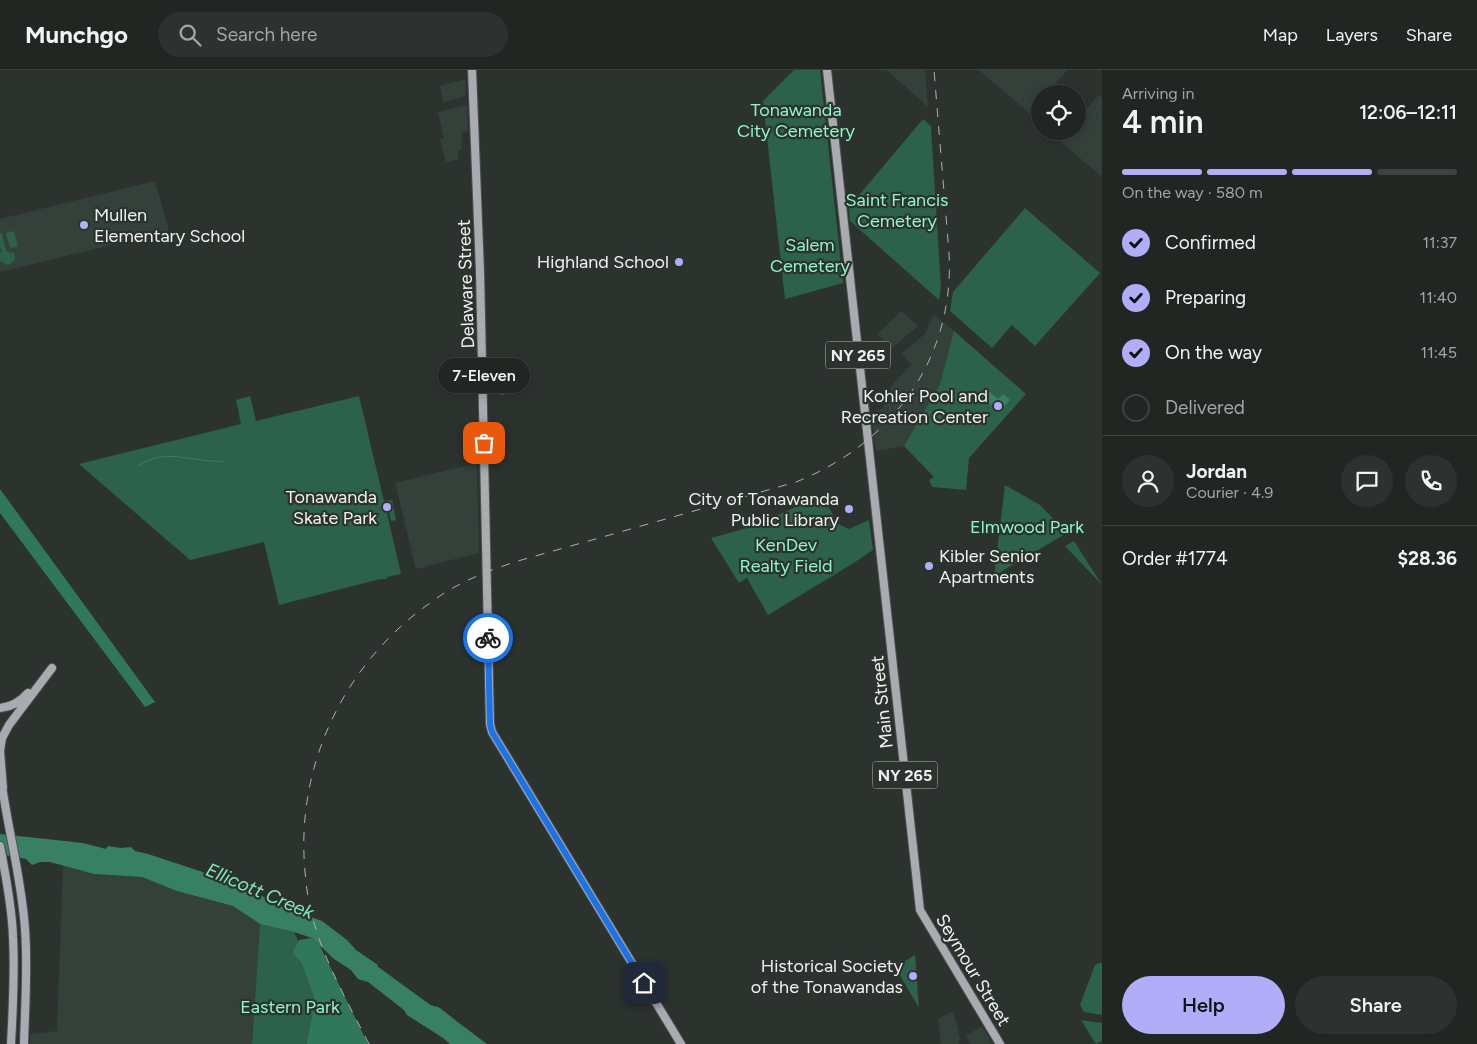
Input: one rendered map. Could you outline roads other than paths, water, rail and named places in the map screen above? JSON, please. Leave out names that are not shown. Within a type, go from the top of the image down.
[{"type":"main road","name":"Delaware Street","points":[[472,70],[479,214],[491,730],[681,1044]]},
{"type":"main road","name":"Main Street","points":[[827,70],[920,910]]},
{"type":"main road","points":[[483,392],[495,387],[504,390]]},
{"type":"main road","points":[[0,708],[14,704],[24,698],[52,668],[9,726],[2,738],[0,751],[3,792],[20,891],[26,941],[24,1044]]},
{"type":"main road","points":[[0,783],[3,792]]},
{"type":"main road","points":[[0,846],[13,936],[14,990],[11,1044]]},
{"type":"main road","name":"Seymour Street","points":[[920,910],[1000,1044]]},
{"type":"waterway","points":[[138,466],[149,460],[170,456],[225,461]]},
{"type":"railway","points":[[369,1044],[337,981],[317,933],[309,901],[304,856],[305,819],[310,782],[320,747],[335,714],[353,682],[375,653],[401,626],[440,596],[483,573],[518,561],[796,482],[830,466],[861,445],[888,421],[911,393],[929,362],[941,328],[948,291],[949,253],[934,70]]},
{"type":"place","name":"Mullen Elementary School","points":[[84,225]]},
{"type":"place","name":"Highland School","points":[[679,262]]},
{"type":"place","name":"Kohler Pool and Recreation Center","points":[[998,406]]},
{"type":"place","name":"7-Eleven","points":[[484,443]]},
{"type":"place","name":"Tonawanda Skate Park","points":[[387,507]]},
{"type":"place","name":"City of Tonawanda Public Library","points":[[849,509]]},
{"type":"place","name":"Kibler Senior Apartments","points":[[929,566]]},
{"type":"place","name":"Historical Society of the Tonawandas","points":[[913,976]]},
{"type":"park label","name":"Tonawanda City Cemetery","points":[[796,120]]},
{"type":"park label","name":"Saint Francis Cemetery","points":[[897,210]]},
{"type":"park label","name":"Salem Cemetery","points":[[810,255]]},
{"type":"park label","name":"Elmwood Park","points":[[1027,527]]},
{"type":"park label","name":"KenDev Realty Field","points":[[786,555]]},
{"type":"park label","name":"Eastern Park","points":[[290,1007]]},
{"type":"water label","name":"Ellicott Creek","points":[[260,891]]}]
